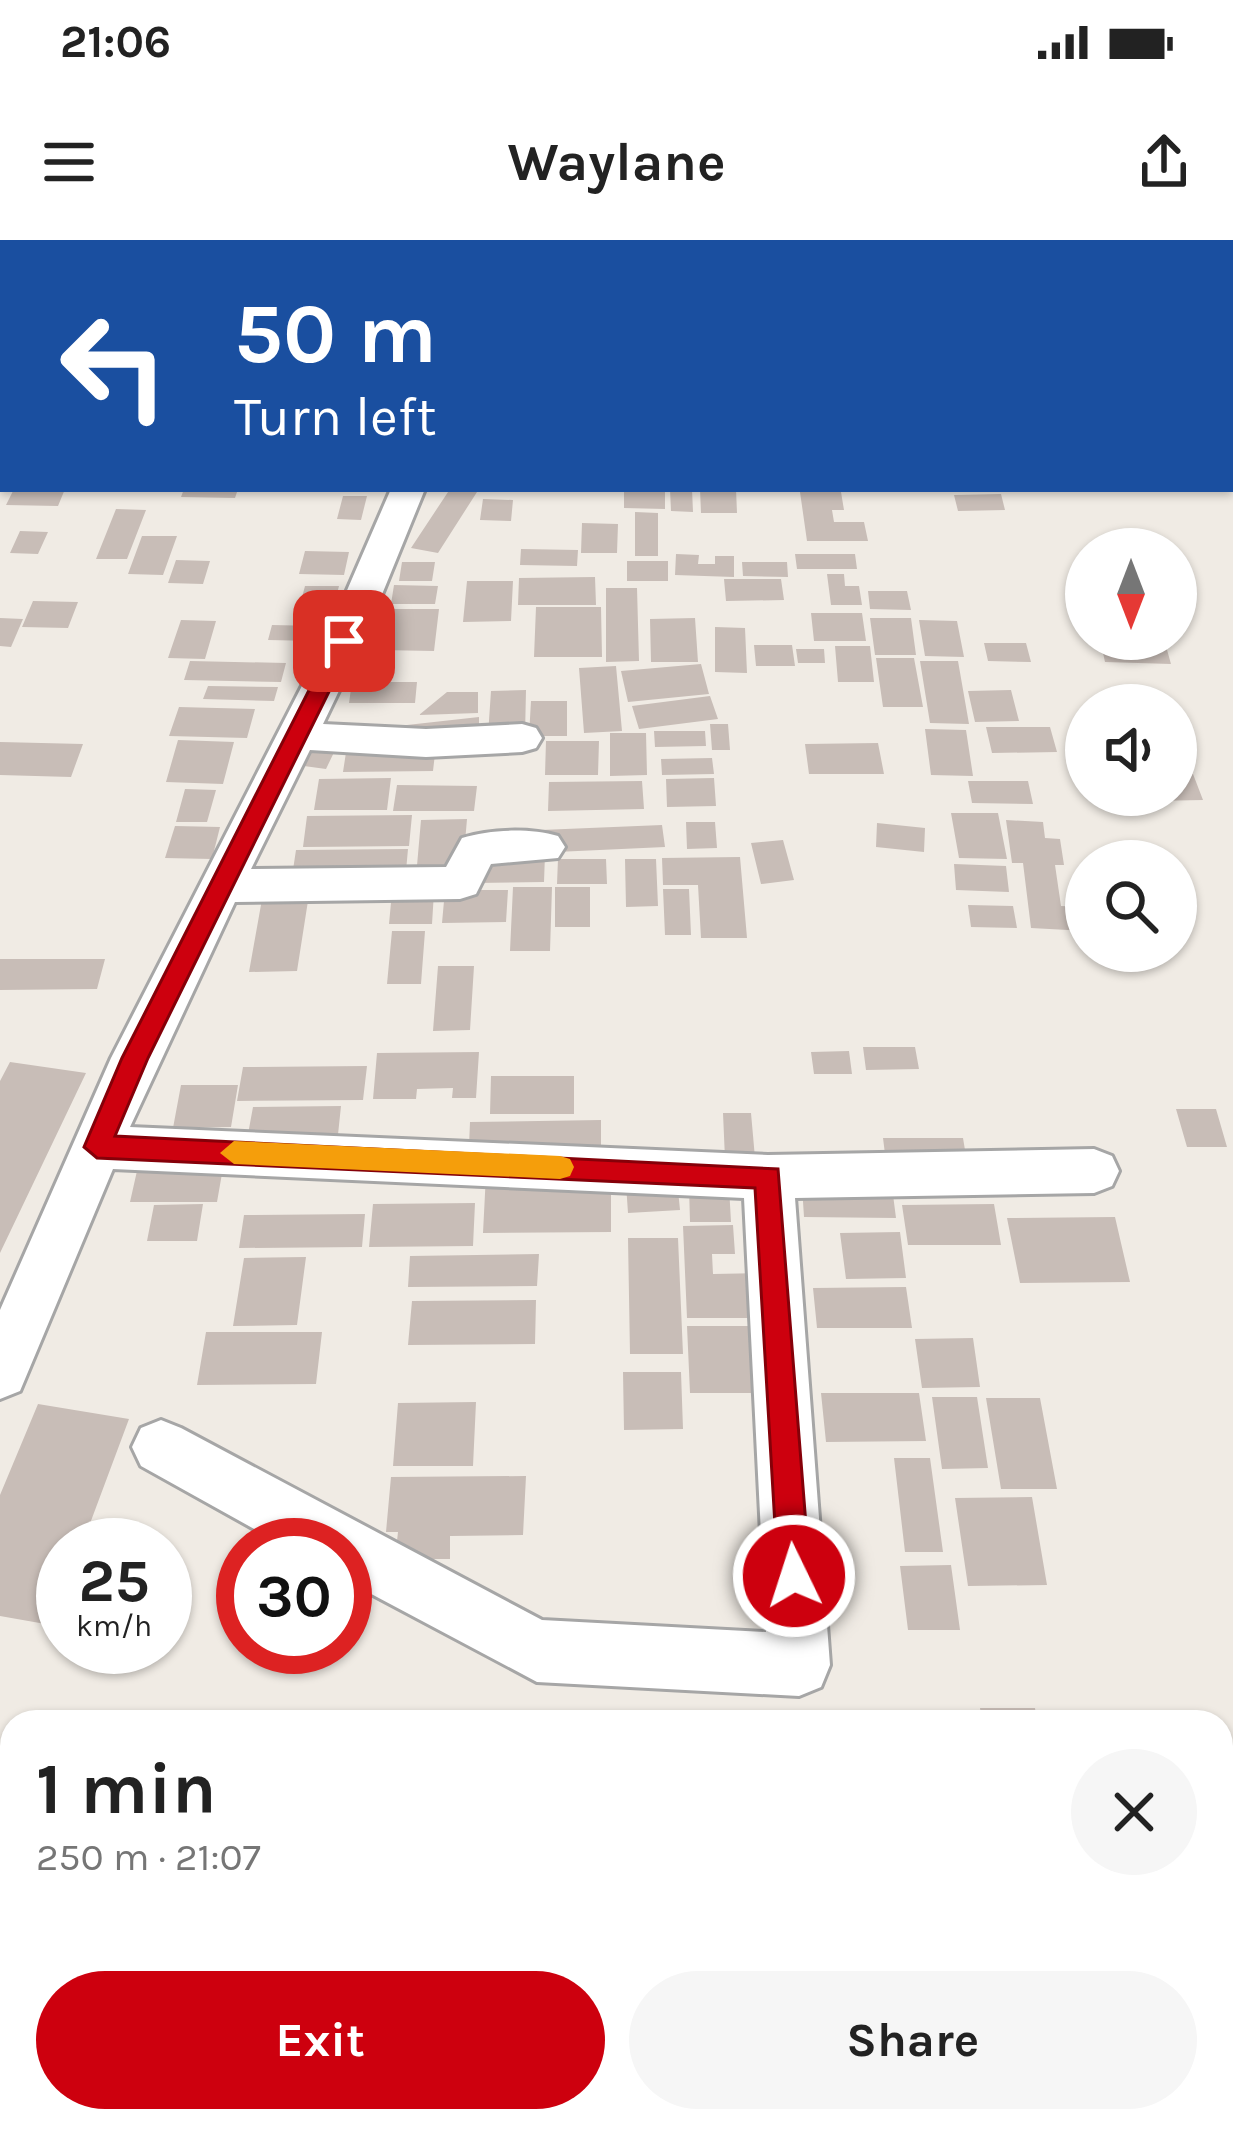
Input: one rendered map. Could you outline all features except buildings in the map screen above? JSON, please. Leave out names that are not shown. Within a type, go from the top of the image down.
[{"type":"street","points":[[0,1373],[135,1058],[344,641],[407,492]]},
{"type":"street","points":[[296,736],[426,743],[521,738]]},
{"type":"street","points":[[222,886],[460,883],[477,849],[543,847]]},
{"type":"street","points":[[97,1147],[768,1177],[1094,1171]]},
{"type":"street","points":[[372,1562],[537,1651],[800,1665],[768,1177]]},
{"type":"street","points":[[161,1447],[292,1518]]},
{"type":"slow traffic","points":[[234,1153],[560,1167]]},
{"type":"route","points":[[344,641],[135,1058],[97,1147],[768,1177],[794,1576]]}]
